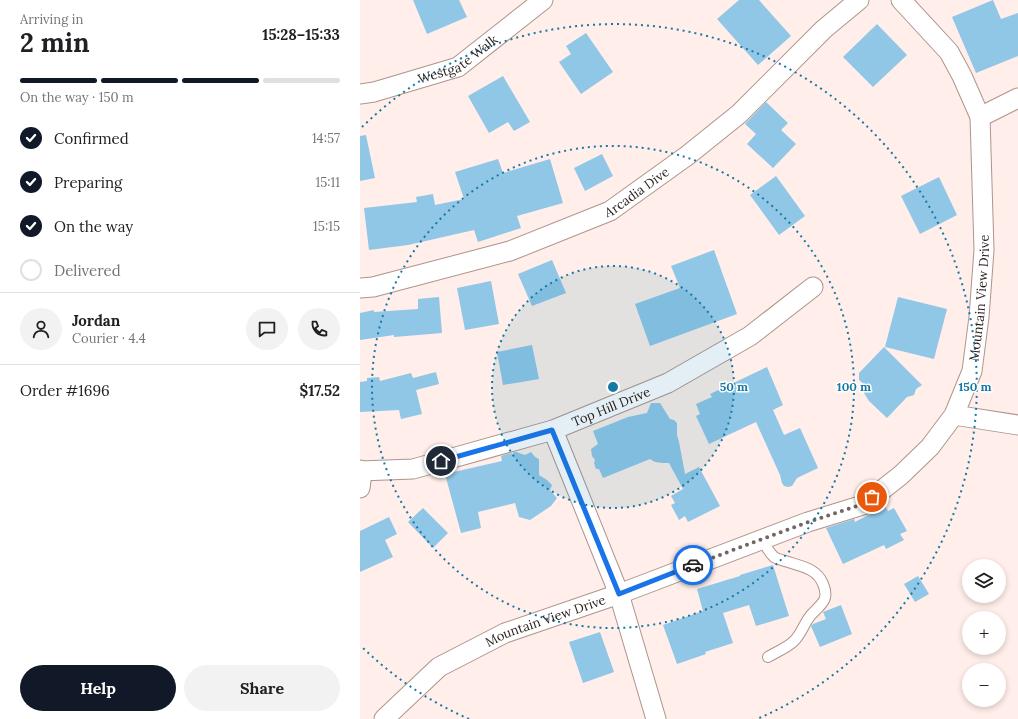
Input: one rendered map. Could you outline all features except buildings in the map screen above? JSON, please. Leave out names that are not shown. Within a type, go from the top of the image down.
[{"type":"street","name":"Westgate Walk","points":[[360,94],[374,92],[458,66],[543,0]]},
{"type":"street","name":"Arcadia Dive","points":[[360,288],[373,287],[510,251],[610,211],[688,155],[740,114],[824,29],[859,0]]},
{"type":"street","name":"Mountain View Drive","points":[[384,719],[439,666],[505,633],[619,594],[808,522],[863,504],[901,475],[930,447],[954,415],[972,371],[979,317],[984,250],[980,118],[962,76],[949,52],[901,0]]},
{"type":"street","points":[[980,118],[1018,98]]},
{"type":"street","name":"Top Hill Drive","points":[[360,488],[362,481],[360,470],[413,469],[552,430],[668,383],[750,336],[813,287]]},
{"type":"street","points":[[954,415],[1018,425]]},
{"type":"street","points":[[552,430],[619,594],[656,719]]},
{"type":"lane","points":[[762,539],[775,558],[808,568],[815,572],[821,578],[826,591],[821,606],[804,623],[800,633],[794,641],[768,657]]},
{"type":"way so far","points":[[693,565],[808,522],[863,504],[872,497]]},
{"type":"route","points":[[441,461],[552,430],[619,594],[693,565]]}]
